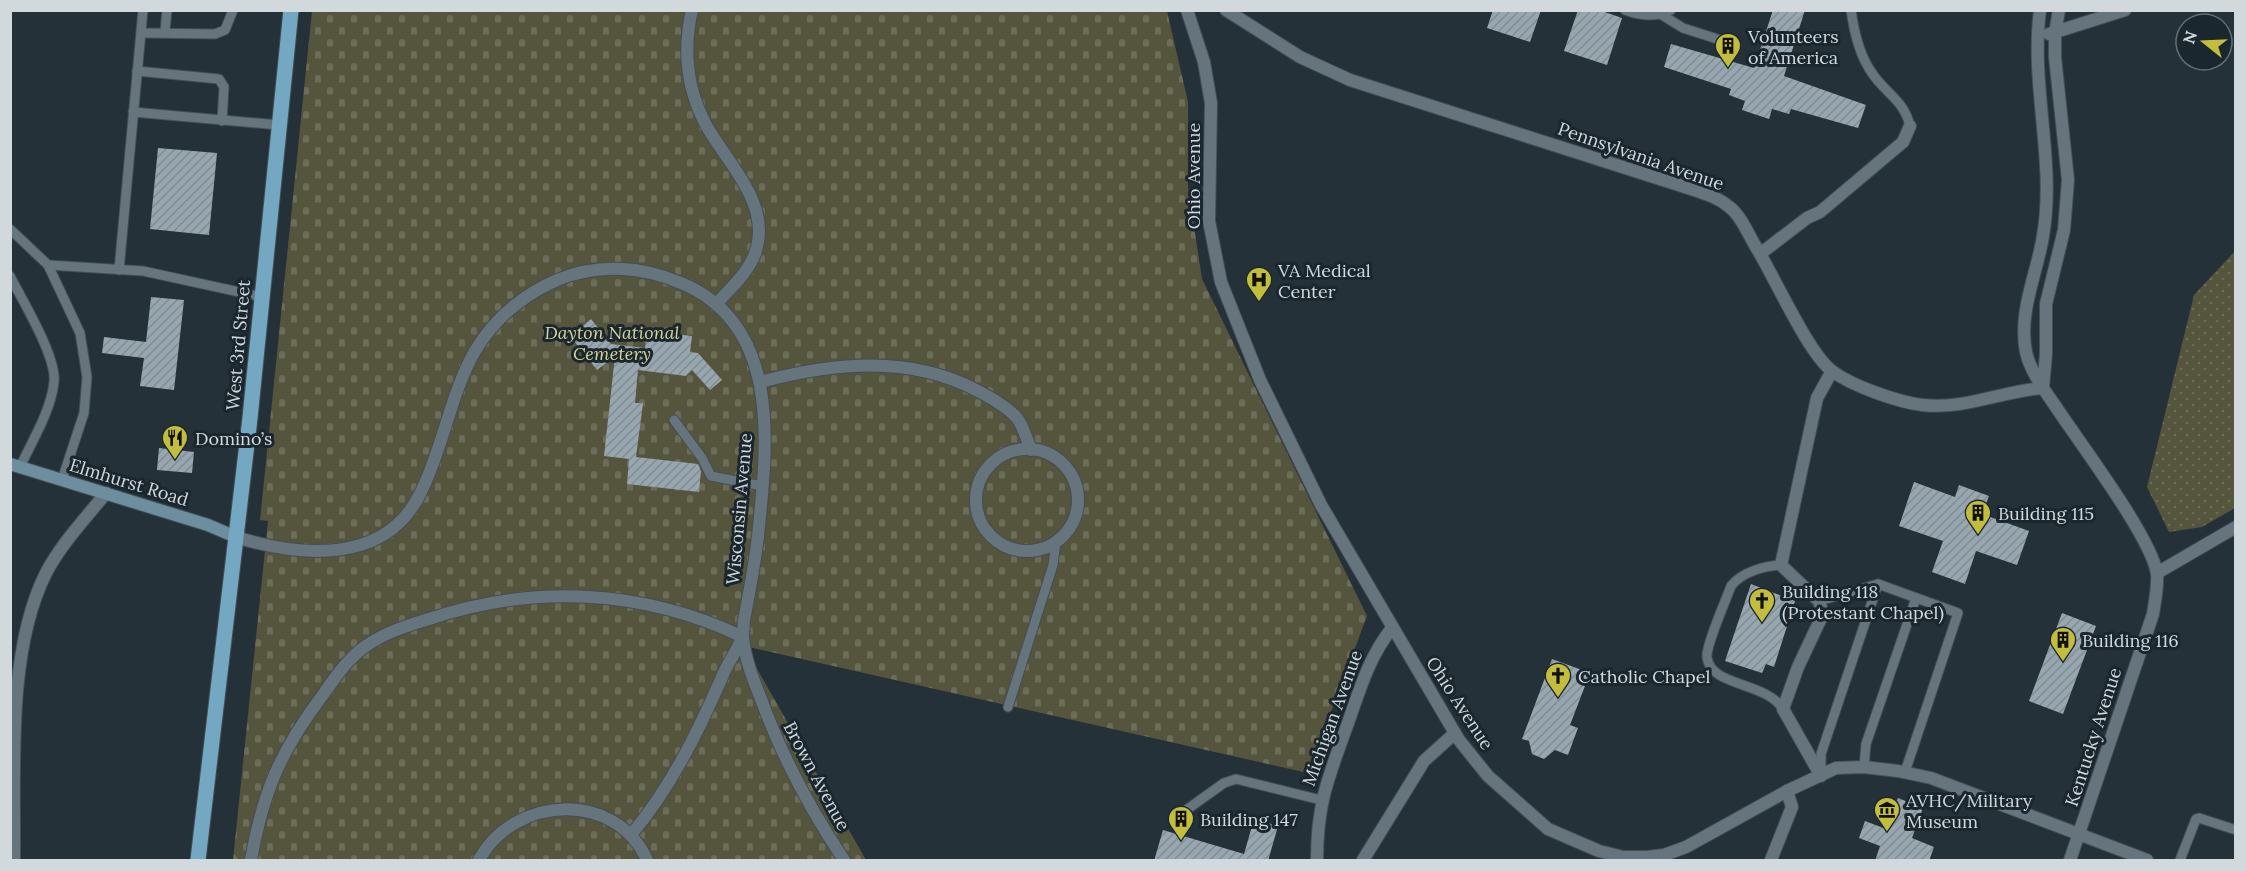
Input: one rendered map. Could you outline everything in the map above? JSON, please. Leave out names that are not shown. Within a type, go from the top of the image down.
[{"type":"main road","name":"West 3rd Street","points":[[198,861],[236,537],[291,10]]},
{"type":"street","points":[[692,10],[687,42],[693,92],[705,122],[751,195],[759,230],[753,258],[717,303]]},
{"type":"street","name":"Ohio Avenue","points":[[1187,10],[1204,62],[1211,103],[1209,221],[1221,282],[1260,380],[1321,505],[1455,734],[1488,776],[1548,829],[1599,851],[1623,856],[1664,855],[1686,847],[1787,791],[1836,768],[1864,767],[1905,772],[1930,778],[2147,861]]},
{"type":"street","name":"Pennsylvania Avenue","points":[[1226,10],[1300,57],[1350,80],[1705,194],[1727,204],[1734,211],[1760,254],[1818,356],[1832,371],[1857,384],[1922,405],[1962,405],[1985,401],[2016,390],[2043,388]]},
{"type":"street","points":[[2040,10],[2037,57],[2048,171],[2048,203],[2043,238],[2028,297],[2024,330],[2026,353],[2043,388],[2134,525],[2157,573],[2235,527]]},
{"type":"street","points":[[2043,388],[2046,304],[2064,230],[2068,180],[2055,33],[2060,10]]},
{"type":"street","points":[[2039,36],[2125,10]]},
{"type":"street","points":[[1760,254],[1807,218],[1820,213],[1903,142],[1910,126]]},
{"type":"street","name":"Wisconsin Avenue","points":[[236,537],[264,546],[338,552],[376,539],[399,523],[422,492],[475,352],[505,314],[537,290],[573,274],[621,268],[671,279],[700,291],[717,303],[747,346],[760,382],[764,411],[762,486],[755,560],[743,637],[676,772],[650,812],[631,835]]},
{"type":"street","points":[[760,382],[812,370],[873,364],[934,374],[971,387],[1003,406],[1017,418],[1031,450]]},
{"type":"street","points":[[1821,776],[1784,710],[1798,667],[1823,614],[1819,601],[1781,565],[1817,398],[1832,371]]},
{"type":"street","points":[[1031,450],[1046,453],[1059,461],[1070,473],[1076,487],[1078,502],[1075,517],[1068,531],[1056,542],[1036,550],[1012,549],[991,537],[978,515],[977,491],[987,469],[1007,454],[1031,450]]},
{"type":"street","name":"Elmhurst Road","points":[[15,466],[106,493],[236,537]]},
{"type":"street","points":[[14,861],[16,734],[28,622],[39,587],[52,562],[106,493]]},
{"type":"street","name":"Kentucky Avenue","points":[[2070,861],[2153,614],[2157,573]]},
{"type":"street","points":[[251,861],[263,803],[284,750],[300,725],[351,659],[384,634],[464,607],[497,601],[578,595],[650,605],[714,623],[743,637]]},
{"type":"street","name":"Michigan Avenue","points":[[1317,861],[1321,800],[1366,669],[1378,645],[1392,628]]},
{"type":"street","name":"Brown Avenue","points":[[743,637],[746,658],[778,746],[800,790],[844,861]]},
{"type":"street","points":[[1363,861],[1424,761],[1455,734]]},
{"type":"street","points":[[1771,861],[1792,807],[1787,791]]},
{"type":"street","points":[[479,861],[490,843],[513,822],[549,810],[587,813],[618,824],[631,835],[647,861]]},
{"type":"lane","points":[[119,270],[142,10]]},
{"type":"lane","points":[[165,32],[167,10]]},
{"type":"lane","points":[[141,33],[215,34],[225,30],[233,10]]},
{"type":"lane","points":[[1625,10],[1638,15],[1662,15],[1671,10]]},
{"type":"lane","points":[[1851,10],[1855,36],[1871,73],[1906,111],[1910,126]]},
{"type":"lane","points":[[1662,15],[1683,28],[1736,45]]},
{"type":"lane","points":[[137,71],[219,79],[224,87],[222,121]]},
{"type":"lane","points":[[133,112],[279,125]]},
{"type":"lane","points":[[10,229],[48,265],[80,333],[87,377],[84,413],[62,480]]},
{"type":"lane","points":[[48,265],[143,272],[262,297]]},
{"type":"lane","points":[[10,276],[52,362],[55,380],[51,399],[15,466]]},
{"type":"lane","points":[[674,420],[702,458],[711,476],[762,486]]},
{"type":"lane","points":[[1008,707],[1053,566],[1056,542]]},
{"type":"lane","points":[[1781,565],[1768,566],[1738,577],[1731,586],[1707,655],[1711,669],[1722,677],[1777,699],[1784,710]]},
{"type":"lane","points":[[1821,776],[1821,754],[1878,584]]},
{"type":"lane","points":[[1819,601],[1878,584],[1958,613],[1905,772]]},
{"type":"lane","points":[[1864,767],[1866,744],[1916,597]]},
{"type":"lane","points":[[1176,818],[1224,783],[1236,779],[1321,800]]},
{"type":"lane","points":[[2180,861],[2196,819],[2235,830]]},
{"type":"green space","name":"Dayton National Cemetery","points":[[312,11],[1167,11],[1188,102],[1188,187],[1202,279],[1367,616],[1308,773],[744,646],[866,860],[233,860],[268,521],[260,520]]},
{"type":"green space","points":[[2235,251],[2235,508],[2202,527],[2169,532],[2147,487],[2194,295]]},
{"type":"building","points":[[1493,10],[1541,10],[1530,42],[1487,28]]},
{"type":"building","points":[[1578,10],[1599,10],[1622,18],[1607,65],[1564,51]]},
{"type":"building","name":"Volunteers of America","points":[[1773,10],[1805,10],[1784,76],[1866,105],[1858,128],[1791,109],[1789,114],[1772,109],[1769,119],[1742,110],[1745,101],[1729,95],[1731,89],[1664,67],[1671,44],[1754,68]]},
{"type":"building","points":[[158,148],[217,153],[209,235],[150,229]]},
{"type":"building","points":[[151,297],[184,300],[174,390],[140,386],[144,358],[102,353],[104,337],[146,342]]},
{"type":"building","points":[[591,319],[611,344],[645,348],[647,331],[692,336],[690,352],[698,353],[722,380],[710,390],[692,370],[686,376],[638,370],[635,403],[643,403],[636,457],[698,464],[701,471],[699,492],[627,484],[629,459],[604,456],[615,356],[597,370],[570,336]]},
{"type":"building","name":"Domino’s","points":[[159,448],[194,452],[192,473],[157,470]]},
{"type":"building","name":"Building 115","points":[[1914,482],[1955,497],[1959,485],[1989,496],[1982,514],[2029,531],[2017,565],[1976,551],[1965,584],[1932,572],[1943,541],[1899,526]]},
{"type":"building","name":"Building 118 (Protestant Chapel)","points":[[1751,584],[1795,601],[1774,667],[1766,664],[1762,673],[1725,661]]},
{"type":"building","name":"Building 116","points":[[2062,613],[2096,626],[2063,714],[2029,701]]},
{"type":"building","name":"Catholic Chapel","points":[[1552,659],[1590,673],[1570,725],[1578,728],[1568,755],[1555,750],[1544,759],[1532,754],[1529,741],[1522,739]]},
{"type":"building","name":"AVHC/Military Museum","points":[[1898,798],[1923,808],[1912,838],[1934,847],[1929,861],[1875,861],[1880,846],[1859,838],[1865,821],[1886,829]]},
{"type":"building","name":"Building 147","points":[[1254,819],[1278,826],[1268,861],[1154,861],[1163,830],[1244,854]]},
{"type":"place","name":"Volunteers of America","points":[[1728,69]]},
{"type":"place","name":"VA Medical Center","points":[[1259,303]]},
{"type":"place","name":"Domino’s","points":[[175,461]]},
{"type":"place","name":"Building 115","points":[[1978,536]]},
{"type":"place","name":"Building 118 (Protestant Chapel)","points":[[1762,624]]},
{"type":"place","name":"Building 116","points":[[2063,663]]},
{"type":"place","name":"Catholic Chapel","points":[[1558,699]]},
{"type":"place","name":"AVHC/Military Museum","points":[[1887,833]]},
{"type":"place","name":"Building 147","points":[[1181,842]]}]
